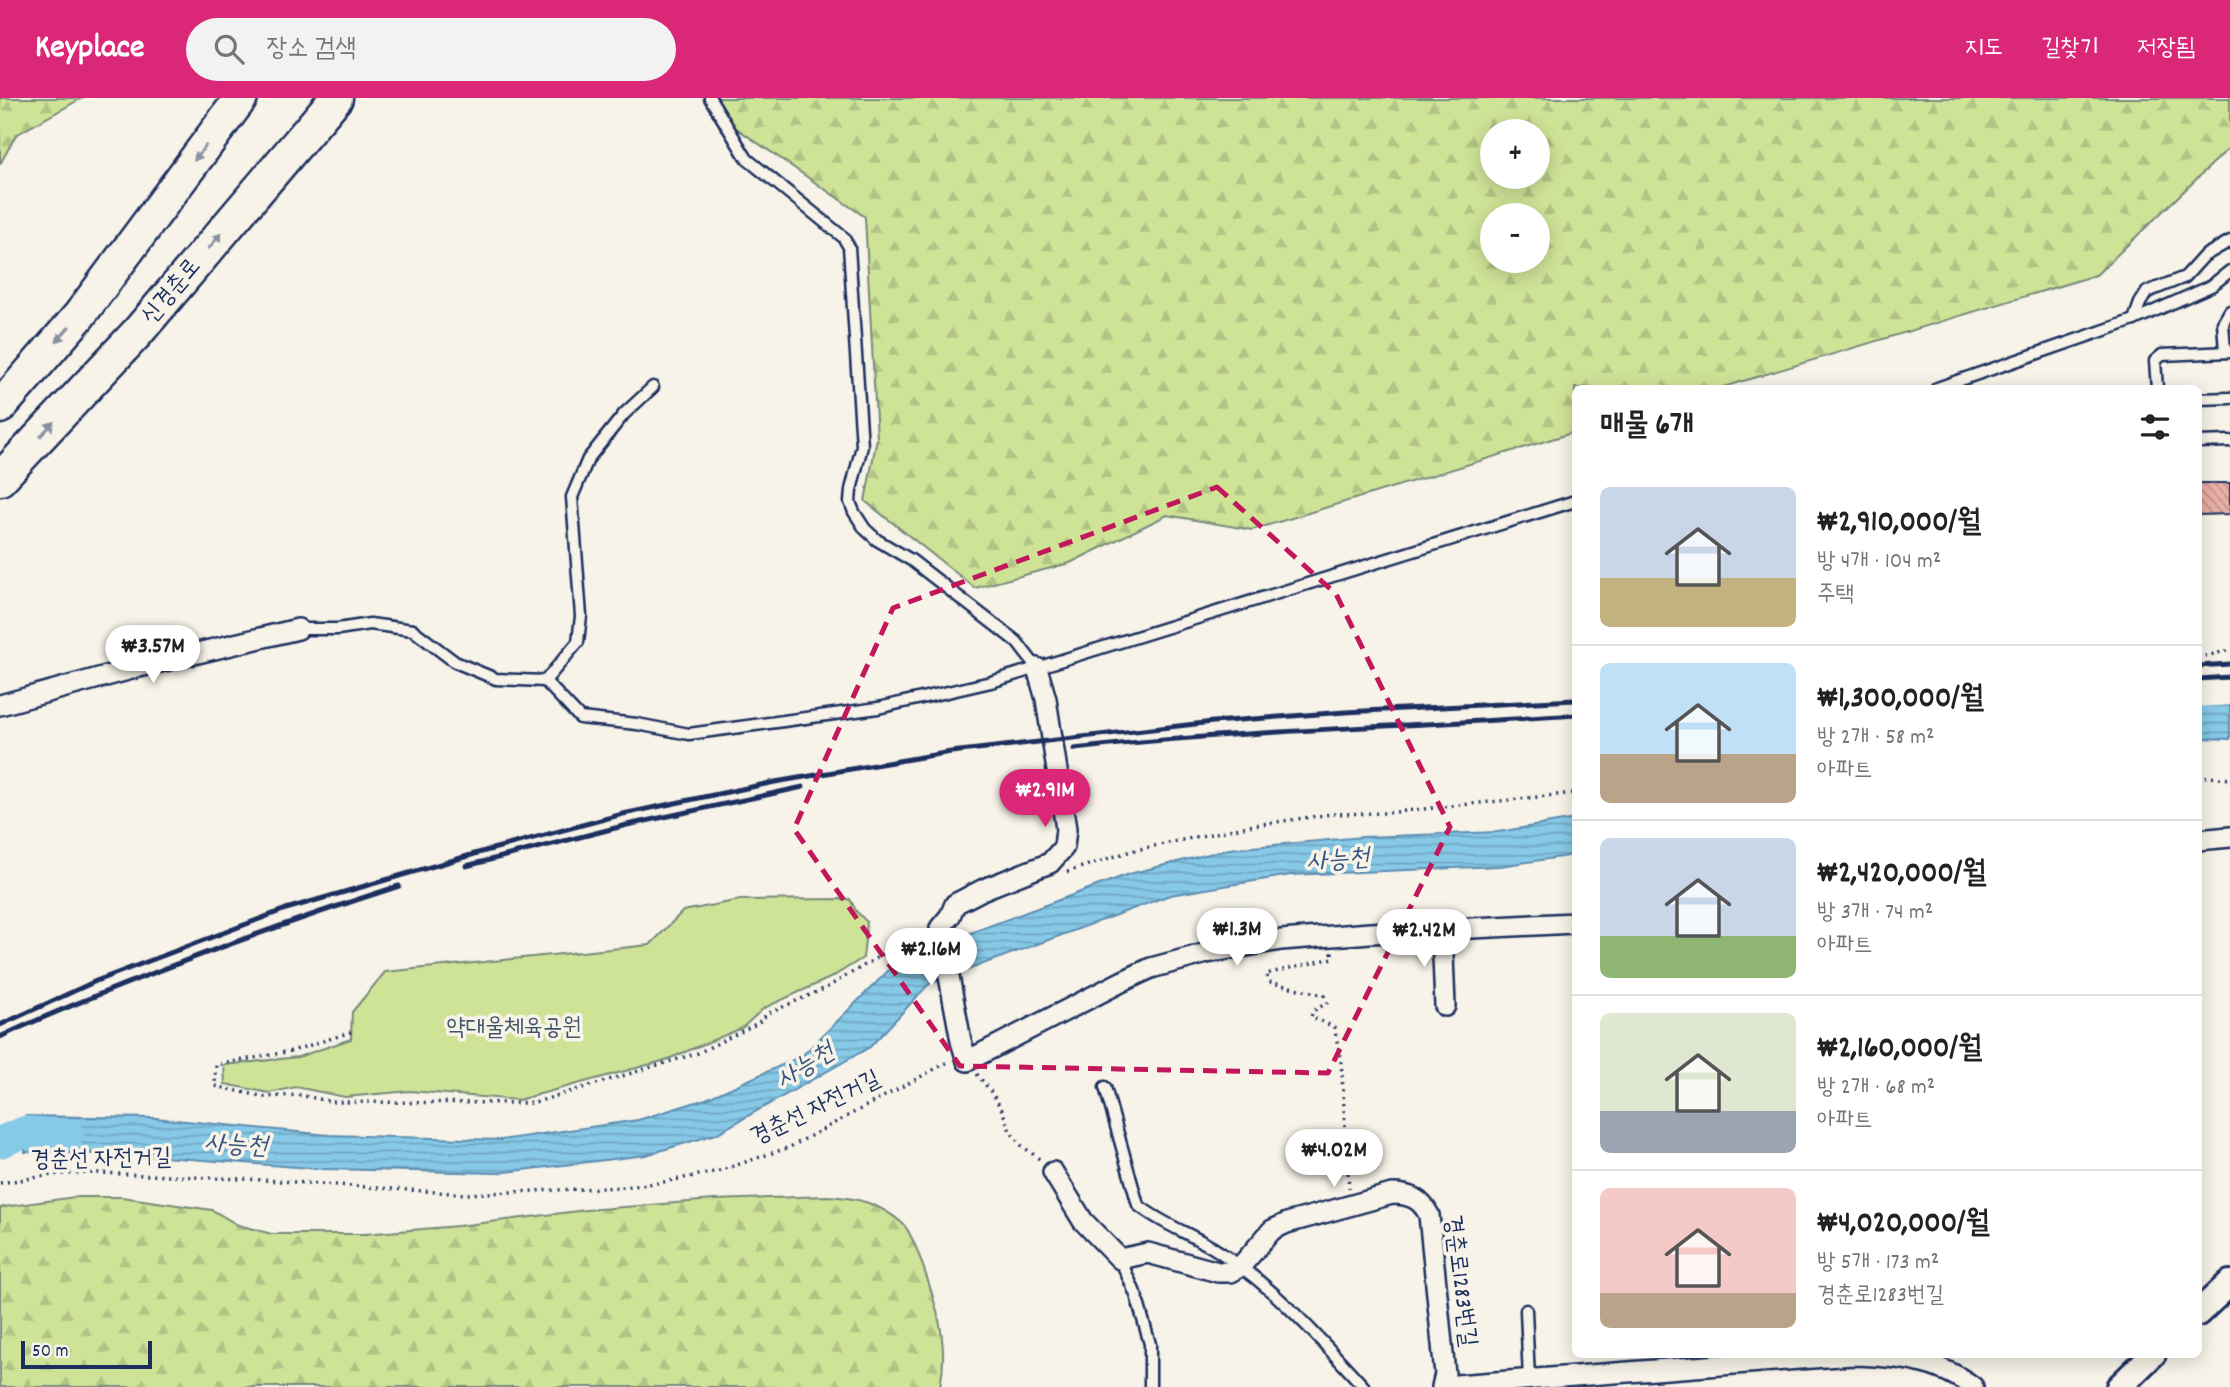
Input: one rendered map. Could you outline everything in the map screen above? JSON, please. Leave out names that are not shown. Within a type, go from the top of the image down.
[{"type":"highway","points":[[0,407],[79,316],[241,98]]},
{"type":"highway","name":"신경춘로","points":[[0,479],[137,333],[336,98]]},
{"type":"street","points":[[0,705],[139,667],[298,629]]},
{"type":"street","points":[[1037,668],[1046,699],[1066,829],[1065,847],[1049,863],[984,889],[955,904],[945,922],[965,1051],[1151,968],[1249,945],[1331,936],[1572,923]]},
{"type":"street","points":[[2202,840],[2230,837]]},
{"type":"street","points":[[1442,930],[1446,1006]]},
{"type":"street","points":[[1053,1172],[1083,1221],[1120,1259],[1148,1253],[1218,1272],[1231,1272],[1241,1266]]},
{"type":"street","name":"경춘로1283번길","points":[[1241,1266],[1272,1230],[1287,1223],[1392,1194],[1406,1194],[1415,1198],[1429,1215],[1446,1374],[1443,1387]]},
{"type":"street","points":[[2202,1309],[2230,1283]]},
{"type":"street","points":[[1443,1387],[1813,1358]]},
{"type":"street","points":[[1894,1358],[1947,1372],[1973,1387]]},
{"type":"street","points":[[2119,1387],[2149,1358]]},
{"type":"lane","points":[[710,98],[747,159],[843,237],[849,247],[862,446],[850,502],[854,512],[865,529],[877,540],[911,560],[1017,642],[1037,668]]},
{"type":"lane","points":[[2134,320],[2147,292],[2185,277],[2204,256],[2230,241]]},
{"type":"lane","points":[[1946,385],[2134,320],[2211,286],[2230,271]]},
{"type":"lane","points":[[2157,385],[2155,361],[2162,355],[2228,352],[2224,323],[2230,311]]},
{"type":"lane","points":[[545,681],[578,642],[581,616],[572,497],[587,459],[624,414],[653,387]]},
{"type":"lane","points":[[2202,399],[2230,398]]},
{"type":"lane","points":[[2202,442],[2230,441]]},
{"type":"lane","points":[[298,629],[338,629],[370,624],[412,630],[455,662],[496,679],[545,681],[580,718],[637,724],[690,734],[878,708],[991,682],[1572,502]]},
{"type":"lane","points":[[1105,1087],[1138,1205],[1241,1266],[1291,1307],[1364,1387]]},
{"type":"lane","points":[[1120,1259],[1136,1295],[1150,1345],[1150,1387]]},
{"type":"lane","points":[[1526,1310],[1529,1380]]},
{"type":"path","points":[[2202,656],[2230,650]]},
{"type":"path","points":[[2202,776],[2230,779]]},
{"type":"path","points":[[1059,874],[1131,851],[1248,826],[1332,814],[1386,813],[1572,793]]},
{"type":"path","points":[[351,1031],[292,1051],[216,1065],[215,1086],[264,1097],[299,1095],[334,1102],[533,1103],[698,1054],[758,1023],[767,1014],[826,988],[879,954],[945,922]]},
{"type":"path","points":[[1331,936],[1333,958],[1266,974],[1269,982],[1324,995],[1327,1003],[1313,1011],[1311,1017],[1334,1027],[1341,1060],[1350,1206]]},
{"type":"path","points":[[965,1051],[992,1093],[1010,1131],[1021,1145],[1053,1172]]},
{"type":"path","name":"경춘선 자전거길","points":[[0,1183],[59,1174],[99,1173],[265,1180],[466,1194],[625,1187],[664,1182],[719,1171],[790,1147],[965,1051]]},
{"type":"highlighted area","points":[[1217,487],[1336,594],[1450,827],[1328,1073],[960,1066],[794,829],[893,608]]},
{"type":"green space","points":[[0,98],[82,98],[16,135],[0,164]]},
{"type":"green space","points":[[710,98],[2230,98],[2230,147],[2096,275],[1730,385],[1572,385],[1572,433],[1252,530],[1167,515],[1070,563],[975,588],[865,501],[877,438],[865,217],[716,114]]},
{"type":"green space","name":"약대울체육공원","points":[[850,899],[856,911],[867,922],[863,958],[832,977],[764,1008],[742,1028],[666,1060],[518,1100],[410,1091],[345,1097],[296,1087],[269,1093],[225,1084],[224,1065],[298,1057],[351,1039],[352,1012],[385,972],[650,945],[683,911],[740,900]]},
{"type":"green space","points":[[828,1196],[859,1200],[876,1206],[902,1223],[908,1231],[927,1278],[941,1328],[943,1357],[940,1387],[0,1387],[0,1208],[4,1207],[75,1197],[122,1197],[212,1210],[238,1225],[272,1234],[364,1234],[458,1226],[586,1210],[714,1200]]},
{"type":"water","points":[[2230,693],[2230,739],[2202,738],[2202,705]]},
{"type":"water","points":[[1572,820],[1572,855],[1500,866],[1291,875],[1170,895],[929,984],[870,1047],[716,1134],[646,1155],[498,1173],[324,1169],[136,1155],[25,1152],[25,1116],[155,1118],[329,1135],[501,1140],[638,1120],[706,1099],[802,1056],[900,959],[1129,874],[1229,849],[1363,837],[1498,832]]},
{"type":"pier","points":[[2230,689],[2230,705],[2202,707],[2202,701]]},
{"type":"building","points":[[2202,483],[2230,483],[2230,514],[2202,515]]},
{"type":"waterway","name":"사능천","points":[[0,1142],[25,1132],[68,1135]]},
{"type":"railway","points":[[2202,666],[2230,664]]},
{"type":"railway","points":[[2202,679],[2230,677]]},
{"type":"railway","points":[[0,1025],[96,981],[286,909],[623,814],[775,782],[951,752],[1213,722],[1572,700]]},
{"type":"railway","points":[[1074,749],[1261,733],[1572,715]]},
{"type":"railway","points":[[466,866],[627,825],[803,787]]},
{"type":"railway","points":[[0,1037],[175,965],[399,886]]}]
